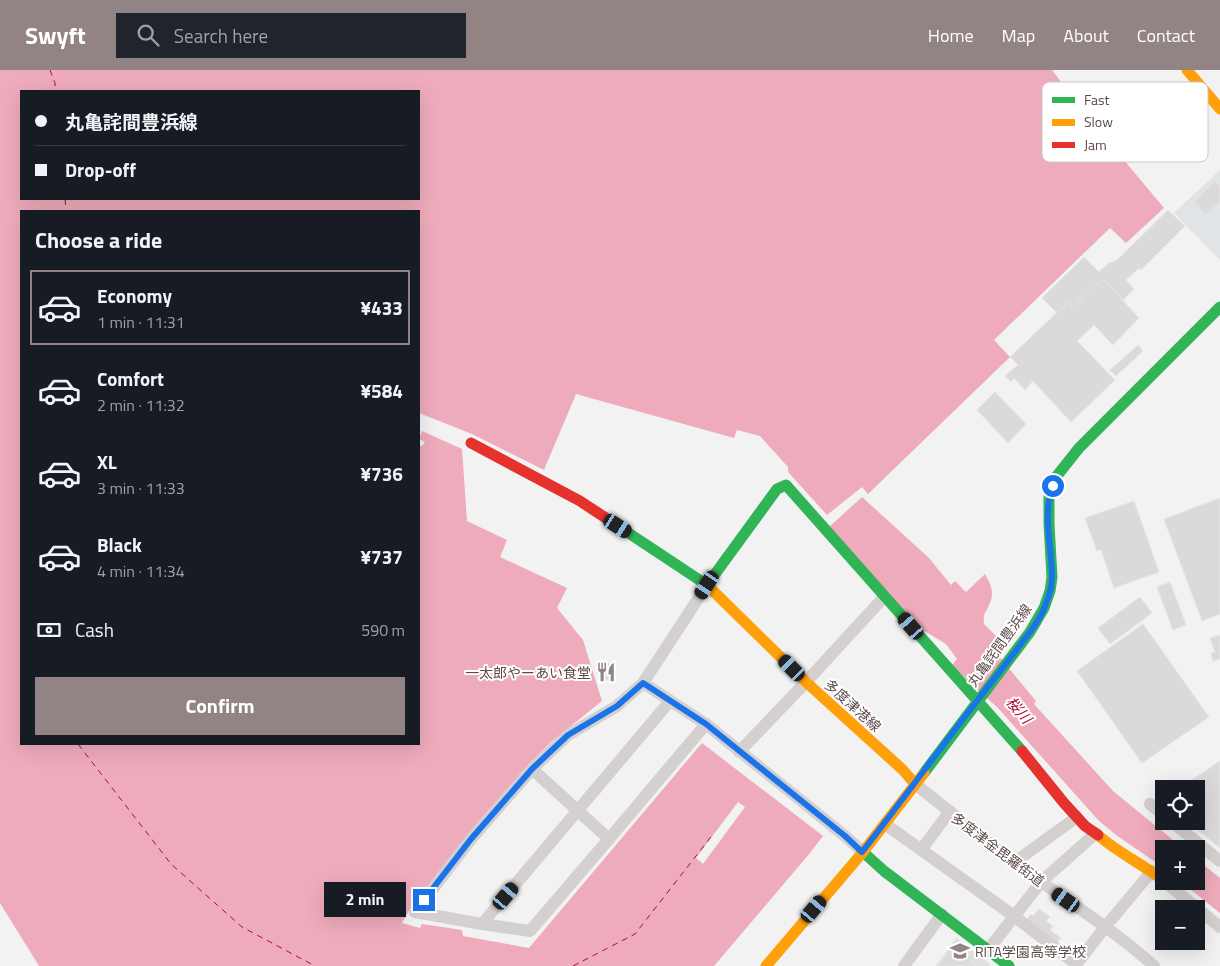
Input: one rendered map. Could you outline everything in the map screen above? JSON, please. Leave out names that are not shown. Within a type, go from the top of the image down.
[{"type":"main road","points":[[1187,70],[1197,82]]},
{"type":"main road","points":[[1208,95],[1220,109]]},
{"type":"main road","name":"丸亀詫間豊浜線","points":[[766,966],[884,824],[1007,663],[1040,616],[1050,591],[1052,577],[1049,496],[1056,477],[1079,448],[1220,307]]},
{"type":"main road","name":"多度津港線","points":[[471,443],[580,501],[707,585],[806,682],[903,770],[915,784]]},
{"type":"main road","points":[[707,585],[777,488],[786,485],[1085,826],[1155,874]]},
{"type":"main road","points":[[862,852],[988,950],[1002,964]]},
{"type":"street","points":[[706,724],[530,931],[415,912],[471,839],[532,769],[568,735],[617,706],[643,683],[707,585]]},
{"type":"street","points":[[739,752],[885,596]]},
{"type":"street","points":[[643,683],[706,724],[845,836],[862,852]]},
{"type":"street","points":[[482,924],[670,701]]},
{"type":"street","points":[[532,769],[609,839]]},
{"type":"street","name":"多度津金毘羅街道","points":[[915,784],[1041,882],[1106,926],[1154,966]]},
{"type":"street","points":[[1150,804],[1155,808]]},
{"type":"street","points":[[921,850],[950,812]]},
{"type":"street","points":[[1015,862],[1077,817]]},
{"type":"street","points":[[884,824],[1014,916],[1076,965],[1152,871]]},
{"type":"street","points":[[1182,830],[1220,861]]},
{"type":"street","points":[[988,950],[1041,882],[1096,833]]},
{"type":"street","points":[[1175,890],[1220,927]]},
{"type":"street","points":[[904,966],[942,914]]},
{"type":"shaded area","points":[[1220,170],[1220,260],[1174,213]]},
{"type":"shaded area","name":"RITA学園高等学校","points":[[956,938],[990,964],[989,966],[936,966]]},
{"type":"water","points":[[0,70],[1052,70],[1061,82],[1042,82],[1042,162],[1126,162],[1164,208],[1126,243],[1110,228],[994,340],[1010,357],[868,494],[862,487],[827,515],[788,472],[788,467],[760,436],[737,430],[734,438],[576,394],[544,470],[472,434],[420,413],[420,210],[20,210],[20,745],[420,745],[420,445],[422,446],[425,442],[420,440],[422,431],[462,449],[467,521],[507,540],[500,557],[567,588],[557,608],[583,640],[602,701],[551,742],[527,766],[414,907],[411,907],[402,923],[420,928],[422,924],[462,930],[463,936],[529,948],[702,743],[823,836],[714,966],[39,966],[0,903]]},
{"type":"water","name":"桜川","points":[[862,497],[929,558],[951,585],[955,581],[966,592],[985,574],[992,593],[991,601],[984,615],[984,624],[999,639],[992,648],[1036,701],[1034,704],[1113,791],[1155,825],[1155,830],[1161,830],[1173,840],[1155,840],[1155,862],[1099,821],[998,708],[952,665],[957,659],[946,644],[918,627],[829,527]]},
{"type":"water","points":[[1205,866],[1220,878],[1220,913],[1191,890],[1205,890]]},
{"type":"pier","points":[[738,802],[745,807],[703,864],[696,858]]},
{"type":"building","points":[[1215,181],[1220,187],[1220,202],[1206,215],[1194,202]]},
{"type":"building","points":[[1168,210],[1185,226],[1141,270],[1139,268],[1126,280],[1134,289],[1123,300],[1103,279],[1073,307],[1068,302],[1057,313],[1042,298],[1084,257],[1099,272],[1109,263],[1116,261]]},
{"type":"building","points":[[1103,279],[1139,318],[1113,345],[1094,325],[1077,341],[1115,380],[1071,422],[1033,381],[1025,390],[1014,378],[1011,382],[1005,376],[1018,365],[1010,357],[1068,302],[1073,307]]},
{"type":"building","points":[[1138,345],[1143,351],[1116,376],[1110,370]]},
{"type":"building","points":[[995,392],[1026,424],[1008,443],[977,410]]},
{"type":"building","points":[[1220,498],[1220,614],[1202,621],[1164,519]]},
{"type":"building","points":[[1134,501],[1159,572],[1114,588],[1101,549],[1097,551],[1085,518]]},
{"type":"building","points":[[1170,582],[1186,625],[1173,630],[1157,587]]},
{"type":"building","points":[[1140,597],[1152,613],[1110,644],[1098,628]]},
{"type":"building","points":[[1143,624],[1209,717],[1142,763],[1077,671]]},
{"type":"building","points":[[1220,635],[1220,659],[1213,661],[1211,653],[1215,652],[1210,638]]},
{"type":"building","name":"一太郎やーあい食堂","points":[[609,663],[614,677],[604,681],[599,667]]},
{"type":"building","points":[[1220,761],[1220,848],[1198,830],[1205,830],[1205,780],[1192,780]]},
{"type":"building","points":[[1039,909],[1050,917],[1046,921],[1053,926],[1050,930],[1061,938],[1057,943],[1026,920]]},
{"type":"building","points":[[951,947],[962,955],[964,952],[973,958],[970,962],[976,966],[938,966]]},
{"type":"ferry route","points":[[50,70],[55,83],[55,90]]},
{"type":"ferry route","points":[[65,200],[66,210]]},
{"type":"ferry route","points":[[79,745],[171,864],[242,927],[315,966]]},
{"type":"ferry route","points":[[573,966],[635,934],[714,833]]},
{"type":"traffic: fast","points":[[924,773],[1030,632],[1044,608],[1050,591],[1052,577],[1049,496],[1056,477],[1079,448],[1220,307]]},
{"type":"traffic: fast","points":[[624,530],[707,585],[777,489],[786,485],[1022,751]]},
{"type":"traffic: fast","points":[[863,852],[884,871],[1009,966]]},
{"type":"traffic: slow","points":[[1187,70],[1197,82]]},
{"type":"traffic: slow","points":[[1208,95],[1220,109]]},
{"type":"traffic: slow","points":[[707,585],[806,682],[903,770],[915,784]]},
{"type":"traffic: slow","points":[[766,966],[863,852],[924,773]]},
{"type":"traffic: slow","points":[[1098,835],[1155,874]]},
{"type":"traffic: jam","points":[[471,443],[580,501],[624,530]]},
{"type":"traffic: jam","points":[[1022,751],[1064,803],[1085,826],[1098,835]]},
{"type":"place","name":"一太郎やーあい食堂","points":[[606,672]]},
{"type":"place","name":"RITA学園高等学校","points":[[960,951]]},
{"type":"route","points":[[424,900],[471,839],[532,769],[568,735],[617,706],[643,683],[706,724],[845,836],[862,852],[1007,663],[1030,632],[1044,608],[1050,591],[1052,577],[1049,496],[1053,486]]}]
